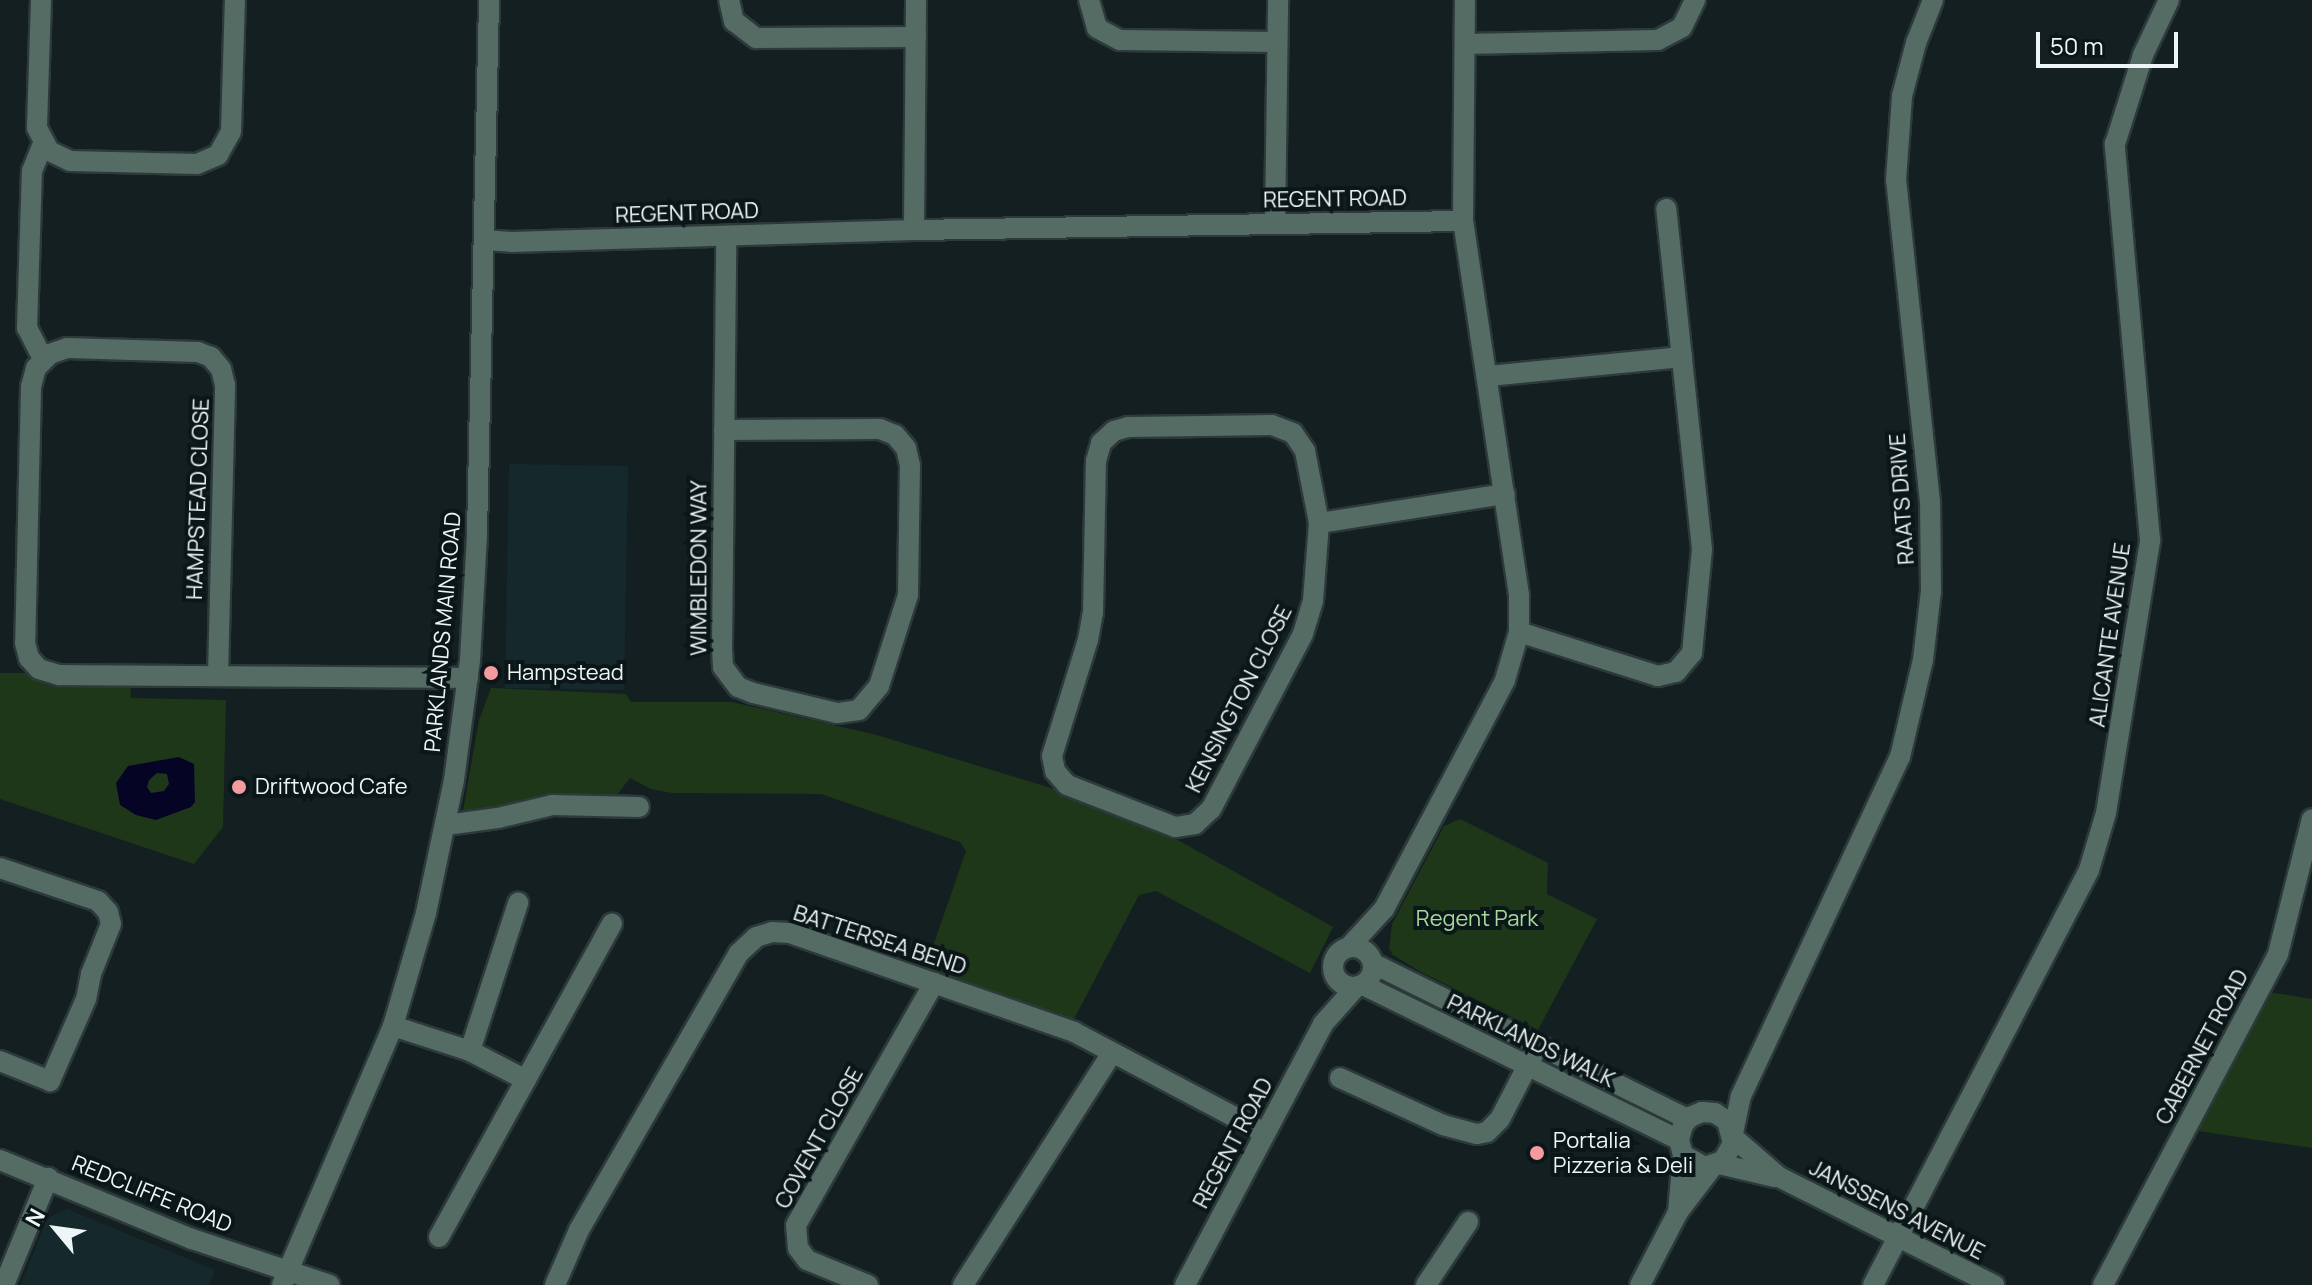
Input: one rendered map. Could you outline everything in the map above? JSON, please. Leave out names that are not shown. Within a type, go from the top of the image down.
[{"type":"street","points":[[41,0],[37,128],[43,144],[55,156],[70,161],[197,164],[218,155],[231,132],[235,0]]},
{"type":"street","name":"PARKLANDS MAIN ROAD","points":[[285,1278],[393,1026],[426,913],[446,825],[468,678],[477,534],[489,0]]},
{"type":"street","points":[[729,0],[734,21],[756,38],[916,37]]},
{"type":"street","points":[[914,230],[916,0]]},
{"type":"street","points":[[1089,0],[1097,28],[1120,40],[1277,42]]},
{"type":"street","points":[[1275,224],[1278,0]]},
{"type":"street","points":[[1384,909],[1369,980],[1360,986],[1342,984],[1334,973],[1337,953],[1349,947],[1384,909],[1505,680],[1519,632],[1519,595],[1463,221],[1465,0]]},
{"type":"street","points":[[1465,44],[1658,40],[1682,27],[1695,0]]},
{"type":"street","name":"RAATS DRIVE","points":[[1733,1136],[1741,1096],[1900,757],[1923,660],[1931,591],[1931,533],[1896,180],[1902,96],[1916,43],[1933,0]]},
{"type":"street","name":"ALICANTE AVENUE","points":[[1873,1285],[2089,870],[2106,813],[2150,540],[2115,144],[2143,55],[2169,0]]},
{"type":"street","points":[[43,144],[32,171],[27,328],[43,359],[36,368],[31,387],[25,643],[29,658],[39,669],[52,675],[468,678]]},
{"type":"street","points":[[1519,632],[1658,676],[1676,672],[1688,661],[1694,645],[1702,549],[1666,209]]},
{"type":"street","name":"REGENT ROAD","points":[[484,240],[511,242],[914,230],[1463,221]]},
{"type":"street","name":"WIMBLEDON WAY","points":[[724,430],[880,429],[895,435],[906,448],[910,465],[908,595],[879,686],[859,710],[837,713],[753,693],[738,687],[723,667],[724,430],[726,236]]},
{"type":"street","name":"HAMPSTEAD CLOSE","points":[[43,359],[67,348],[191,351],[211,357],[221,369],[225,385],[218,676]]},
{"type":"street","points":[[1488,376],[1682,357]]},
{"type":"street","name":"KENSINGTON CLOSE","points":[[1272,425],[1287,428],[1299,438],[1305,451],[1319,523],[1307,626],[1207,815],[1195,824],[1175,827],[1060,779],[1052,756],[1090,626],[1096,461],[1108,435],[1128,427],[1272,425]]},
{"type":"street","points":[[1319,523],[1505,494]]},
{"type":"street","points":[[446,825],[498,818],[552,805],[639,807]]},
{"type":"street","name":"CABERNET ROAD","points":[[2103,1285],[2278,954],[2303,897],[2312,819]]},
{"type":"street","points":[[0,868],[98,901],[108,912],[111,924],[91,974],[86,999],[50,1081],[0,1061]]},
{"type":"street","points":[[470,1051],[518,903]]},
{"type":"street","points":[[439,1237],[612,924]]},
{"type":"street","name":"BATTERSEA BEND","points":[[555,1285],[579,1230],[739,953],[749,941],[772,932],[790,933],[1074,1032],[1265,1133]]},
{"type":"street","points":[[1349,947],[1362,948],[1373,960]]},
{"type":"street","name":"PARKLANDS WALK","points":[[1373,960],[1539,1044],[1695,1116]]},
{"type":"street","name":"REGENT ROAD","points":[[1185,1285],[1323,1024],[1334,973]]},
{"type":"street","name":"RAATS DRIVE","points":[[1695,1116],[1728,1092],[1796,974]]},
{"type":"street","name":"COVENT CLOSE","points":[[868,1285],[807,1260],[798,1248],[796,1225],[934,983]]},
{"type":"street","name":"REGENT ROAD","points":[[1323,1024],[1360,986]]},
{"type":"street","name":"PARKLANDS WALK","points":[[1360,986],[1528,1066],[1681,1147]]},
{"type":"street","points":[[393,1026],[470,1051],[526,1080]]},
{"type":"street","points":[[1340,1078],[1443,1125],[1477,1134],[1495,1127],[1539,1044]]},
{"type":"street","points":[[963,1285],[1112,1053]]},
{"type":"street","points":[[1640,1285],[1678,1212],[1716,1165],[1730,1153],[1733,1136],[1722,1116],[1695,1116],[1681,1147],[1678,1212]]},
{"type":"street","name":"JANSSENS AVENUE","points":[[1733,1136],[1779,1177],[1994,1285]]},
{"type":"street","points":[[1681,1147],[1696,1165],[1716,1165]]},
{"type":"street","name":"REDCLIFFE ROAD","points":[[0,1160],[285,1278]]},
{"type":"street","name":"JANSSENS AVENUE","points":[[1716,1165],[1779,1177]]},
{"type":"street","points":[[4,1285],[48,1178]]},
{"type":"street","points":[[1426,1285],[1468,1222]]},
{"type":"street","points":[[285,1278],[330,1285]]},
{"type":"shaded area","points":[[509,464],[628,466],[624,690],[505,688]]},
{"type":"shaded area","points":[[67,1209],[215,1270],[209,1285],[20,1285],[48,1218]]},
{"type":"green space","points":[[0,673],[29,673],[48,683],[130,685],[131,698],[226,700],[223,827],[194,864],[0,799]]},
{"type":"green space","points":[[491,688],[626,694],[631,702],[732,702],[877,735],[1064,792],[1160,830],[1333,927],[1310,973],[1156,891],[1139,895],[1072,1023],[924,972],[966,851],[960,842],[821,794],[672,793],[651,789],[630,778],[616,796],[462,816],[479,720]]},
{"type":"green space","name":"Regent Park","points":[[1460,819],[1548,863],[1547,894],[1597,919],[1538,1030],[1419,971],[1393,955],[1389,949],[1392,924],[1444,826]]},
{"type":"green space","points":[[2269,992],[2312,999],[2312,1148],[2198,1131]]},
{"type":"water","points":[[179,757],[194,764],[195,802],[191,807],[156,820],[136,815],[120,805],[116,783],[128,766]],"holes":[[[157,773],[167,774],[169,784],[164,791],[151,793],[147,787],[149,780]]]},
{"type":"place","name":"Hampstead","points":[[491,673]]},
{"type":"place","name":"Driftwood Cafe","points":[[239,787]]},
{"type":"place","name":"Portalia Pizzeria & Deli","points":[[1537,1153]]}]
